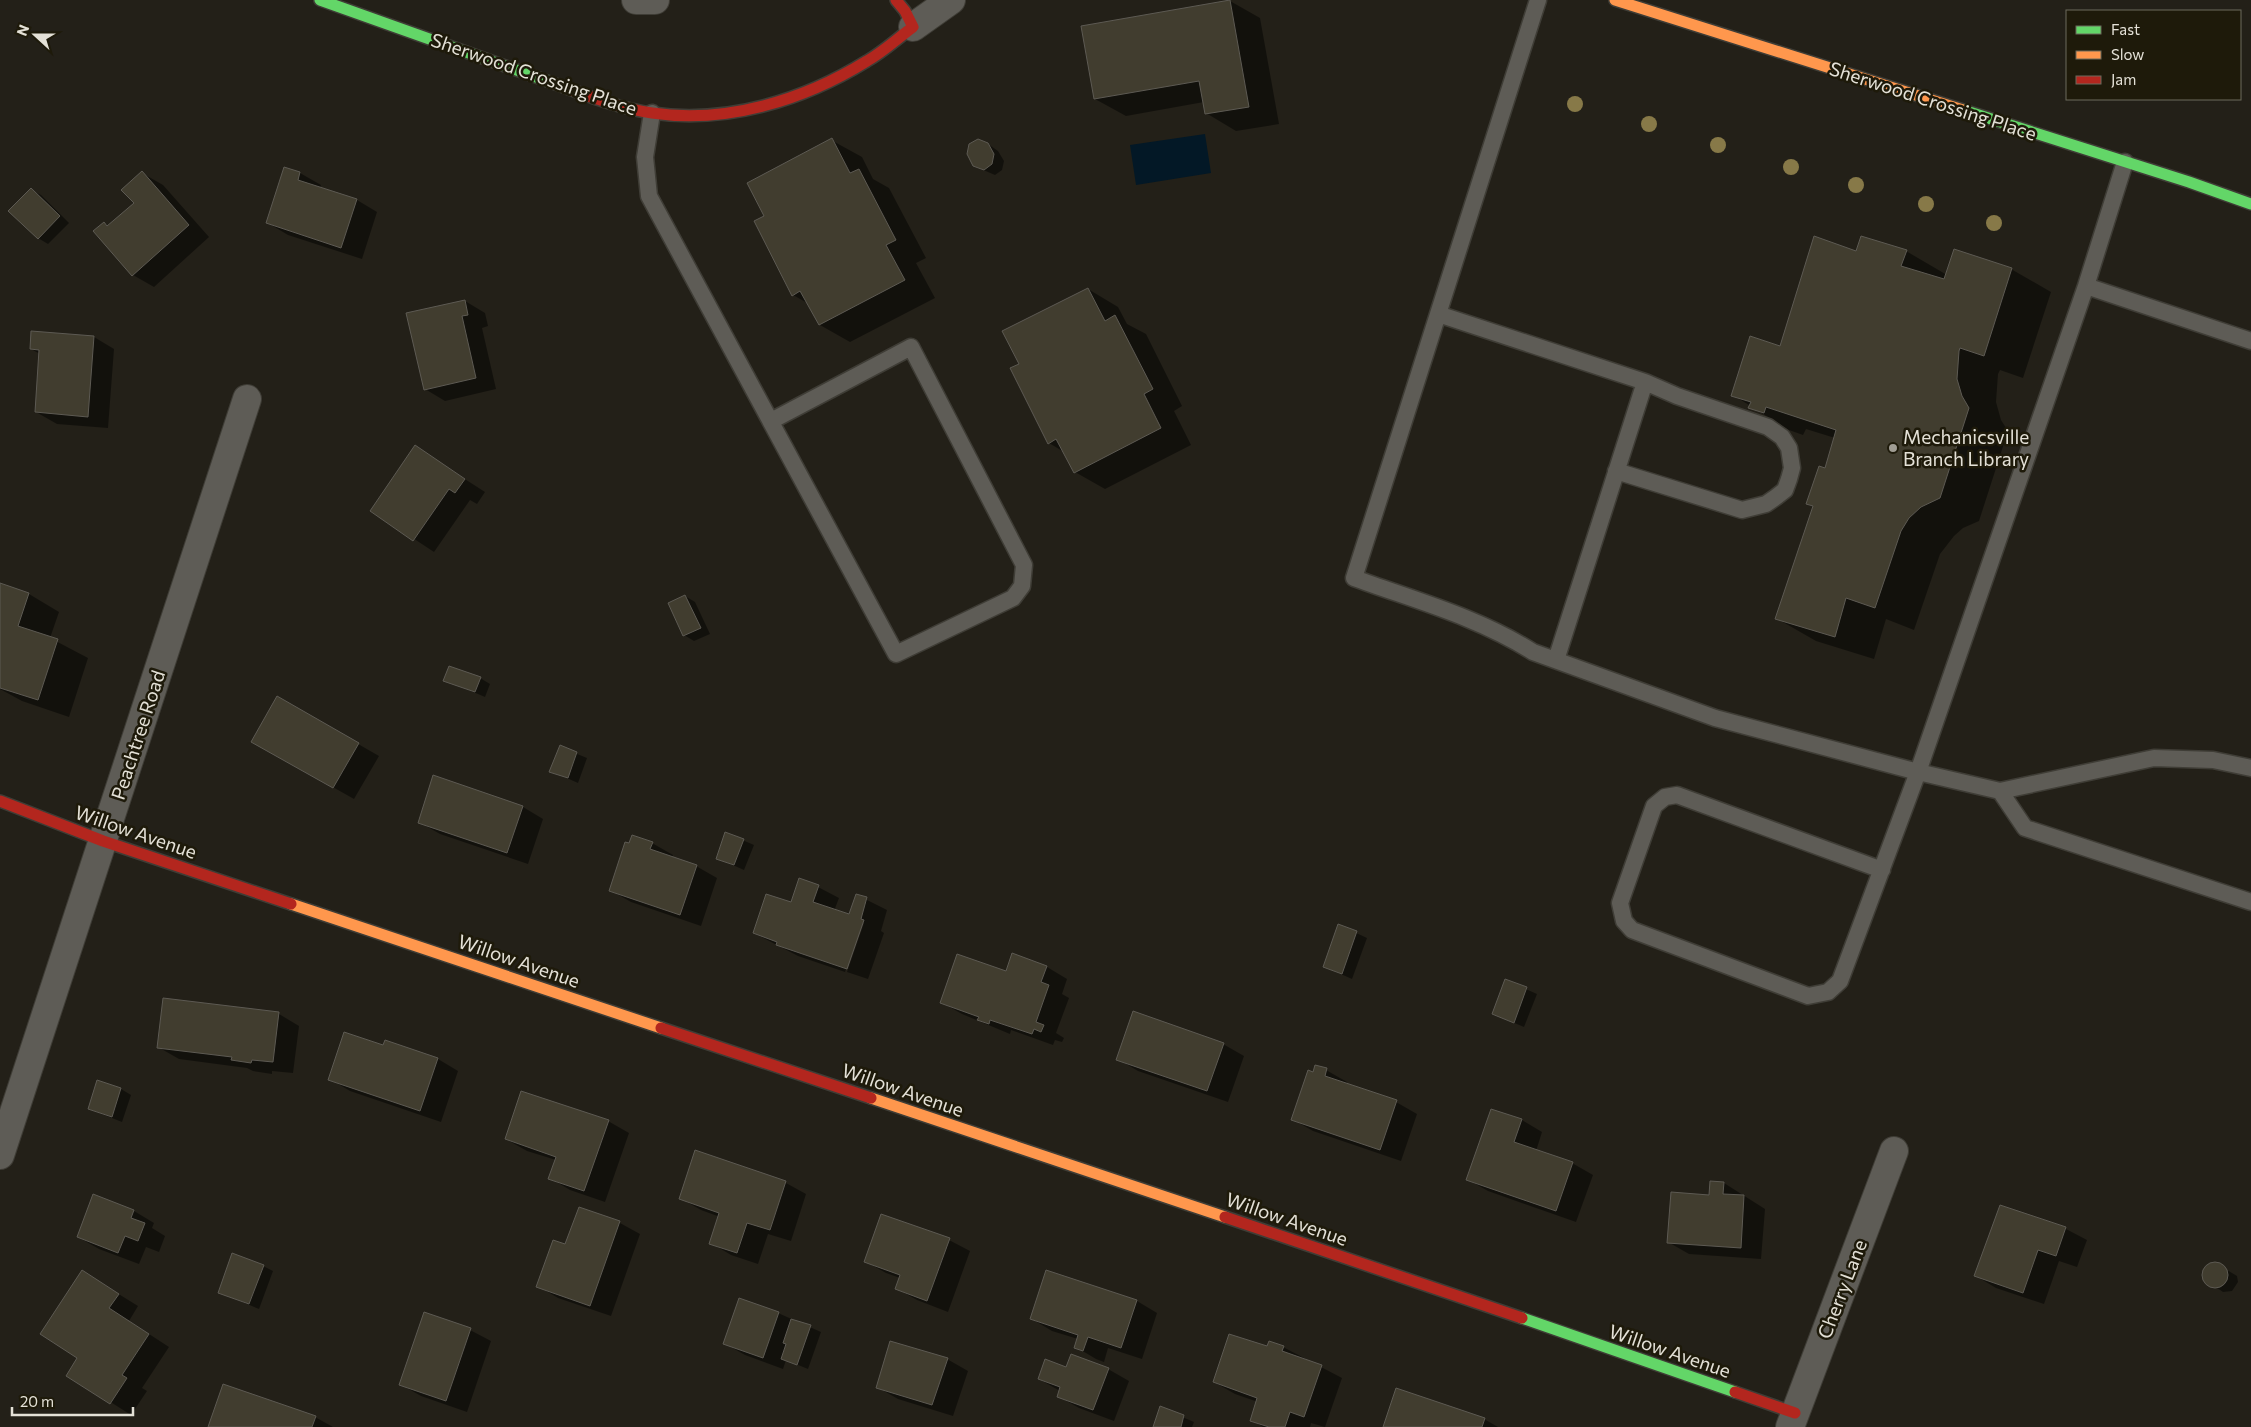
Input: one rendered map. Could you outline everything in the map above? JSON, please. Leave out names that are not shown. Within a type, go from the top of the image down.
[{"type":"street","name":"Sherwood Crossing Place","points":[[320,0],[601,100],[652,113],[705,116],[762,107],[817,88],[868,61],[951,0]]},
{"type":"street","points":[[636,0],[655,0]]},
{"type":"street","points":[[896,0],[906,11],[913,27]]},
{"type":"street","name":"Sherwood Crossing Place","points":[[1615,0],[2125,162],[2251,204]]},
{"type":"street","name":"Peachtree Road","points":[[0,1156],[247,400]]},
{"type":"street","name":"Willow Avenue","points":[[0,801],[103,840],[1410,1279],[1793,1420]]},
{"type":"street","name":"Cherry Lane","points":[[1793,1420],[1894,1151]]},
{"type":"lane","points":[[1538,0],[1354,578],[1483,624],[1508,636],[1533,652],[1715,718],[1918,772],[2000,791],[2154,758],[2213,760],[2251,768]]},
{"type":"lane","points":[[652,113],[645,157],[649,196],[770,421],[896,654],[1013,598],[1022,586],[1024,565],[912,347],[770,421]]},
{"type":"lane","points":[[1882,870],[1677,796],[1665,797],[1654,806],[1620,903],[1624,921],[1632,930],[1808,996],[1828,992],[1840,981],[1882,870],[1918,772],[2086,286],[2125,162]]},
{"type":"lane","points":[[2086,286],[2251,342]]},
{"type":"lane","points":[[1438,314],[1645,382],[1676,396],[1768,427],[1782,437],[1789,448],[1792,468],[1785,490],[1766,504],[1742,510],[1616,471]]},
{"type":"lane","points":[[1556,660],[1645,382]]},
{"type":"lane","points":[[2000,791],[2025,828],[2251,902]]},
{"type":"water","points":[[1205,134],[1211,173],[1136,185],[1130,145]]},
{"type":"building","points":[[1230,0],[1249,107],[1205,114],[1199,81],[1094,99],[1081,26]]},
{"type":"building","points":[[832,138],[850,173],[859,169],[896,240],[886,245],[905,280],[819,325],[800,291],[792,296],[754,221],[764,216],[747,183]]},
{"type":"building","points":[[978,139],[988,143],[994,154],[992,164],[984,170],[973,166],[967,154],[969,144]]},
{"type":"building","points":[[284,167],[300,172],[298,180],[357,199],[341,248],[266,223]]},
{"type":"building","points":[[142,171],[189,225],[132,276],[93,231],[104,222],[107,226],[134,203],[121,190]]},
{"type":"building","points":[[31,188],[60,216],[38,239],[8,211]]},
{"type":"building","name":"Mechanicsville Branch Library","points":[[1814,236],[1856,251],[1861,236],[1907,250],[1901,266],[1944,279],[1954,249],[2012,268],[1984,356],[1960,348],[1959,351],[1957,379],[1962,396],[1969,408],[1940,498],[1921,507],[1909,518],[1901,531],[1875,608],[1846,598],[1835,637],[1775,619],[1813,506],[1806,504],[1819,466],[1825,468],[1836,430],[1766,407],[1764,413],[1748,408],[1751,402],[1731,396],[1750,336],[1780,346]]},
{"type":"building","points":[[1088,288],[1105,321],[1115,315],[1153,389],[1144,394],[1161,428],[1074,473],[1056,439],[1048,444],[1010,368],[1019,364],[1002,331]]},
{"type":"building","points":[[465,300],[468,315],[462,316],[476,378],[424,390],[406,313]]},
{"type":"building","points":[[31,331],[94,336],[88,417],[35,412],[39,350],[30,349]]},
{"type":"building","points":[[415,445],[465,479],[455,493],[449,489],[413,541],[370,511]]},
{"type":"building","points":[[0,583],[29,593],[18,626],[58,639],[38,700],[0,688]]},
{"type":"building","points":[[685,595],[701,628],[683,636],[668,603]]},
{"type":"building","points":[[449,666],[481,677],[475,692],[443,681]]},
{"type":"building","points":[[277,696],[359,743],[333,788],[251,742]]},
{"type":"building","points":[[560,745],[577,752],[568,778],[549,772]]},
{"type":"building","points":[[433,775],[523,806],[507,853],[418,823]]},
{"type":"building","points":[[725,832],[744,839],[734,865],[716,859]]},
{"type":"building","points":[[632,835],[653,842],[650,849],[697,865],[680,915],[609,891],[625,842],[629,843]]},
{"type":"building","points":[[799,878],[819,885],[813,902],[849,914],[856,894],[867,897],[861,919],[864,920],[847,969],[776,945],[777,942],[753,933],[766,894],[791,902]]},
{"type":"building","points":[[1338,924],[1357,931],[1342,974],[1323,967]]},
{"type":"building","points":[[1012,953],[1047,966],[1041,982],[1049,985],[1036,1022],[1044,1025],[1041,1032],[1034,1029],[1032,1034],[990,1020],[989,1024],[977,1020],[979,1017],[940,1003],[957,954],[1006,971]]},
{"type":"building","points":[[1505,979],[1527,987],[1514,1023],[1492,1014]]},
{"type":"building","points":[[163,998],[279,1012],[273,1062],[252,1060],[251,1063],[231,1060],[232,1057],[157,1048]]},
{"type":"building","points":[[1133,1011],[1224,1043],[1207,1091],[1116,1060]]},
{"type":"building","points":[[344,1032],[383,1045],[385,1040],[438,1058],[420,1111],[328,1080]]},
{"type":"building","points":[[1315,1065],[1327,1068],[1325,1076],[1397,1100],[1380,1150],[1291,1120],[1308,1070],[1313,1072]]},
{"type":"building","points":[[97,1080],[121,1088],[112,1117],[88,1109]]},
{"type":"building","points":[[521,1091],[609,1120],[584,1191],[548,1179],[556,1157],[505,1139]]},
{"type":"building","points":[[1491,1109],[1522,1119],[1514,1142],[1573,1162],[1556,1211],[1466,1180]]},
{"type":"building","points":[[695,1150],[786,1181],[770,1230],[747,1223],[737,1253],[709,1244],[719,1213],[679,1199]]},
{"type":"building","points":[[1710,1181],[1724,1182],[1723,1194],[1744,1195],[1741,1248],[1667,1243],[1671,1192],[1709,1195]]},
{"type":"building","points":[[93,1194],[134,1210],[131,1218],[145,1223],[138,1241],[125,1236],[118,1253],[77,1237]]},
{"type":"building","points":[[2000,1205],[2066,1227],[2056,1256],[2038,1250],[2023,1293],[1974,1276]]},
{"type":"building","points":[[579,1207],[620,1221],[590,1306],[536,1287],[553,1240],[565,1244]]},
{"type":"building","points":[[881,1214],[950,1238],[927,1301],[895,1289],[900,1275],[864,1262]]},
{"type":"building","points":[[232,1253],[264,1265],[249,1304],[218,1293]]},
{"type":"building","points":[[2215,1262],[2224,1266],[2228,1275],[2224,1284],[2215,1288],[2206,1284],[2202,1275],[2206,1266]]},
{"type":"building","points":[[82,1270],[119,1294],[109,1308],[149,1334],[122,1375],[127,1378],[110,1404],[66,1376],[77,1358],[40,1334]]},
{"type":"building","points":[[1046,1270],[1137,1300],[1121,1348],[1088,1337],[1083,1351],[1074,1348],[1078,1335],[1030,1319]]},
{"type":"building","points":[[739,1298],[779,1312],[763,1358],[723,1344]]},
{"type":"building","points":[[424,1312],[471,1328],[446,1401],[399,1385]]},
{"type":"building","points":[[791,1319],[811,1325],[797,1365],[781,1359],[786,1344],[783,1343]]},
{"type":"building","points":[[1229,1334],[1267,1346],[1269,1341],[1284,1346],[1282,1351],[1322,1365],[1304,1417],[1290,1412],[1285,1427],[1269,1427],[1250,1421],[1257,1398],[1213,1382]]},
{"type":"building","points":[[890,1341],[948,1358],[932,1405],[876,1388]]},
{"type":"building","points":[[1071,1354],[1109,1368],[1093,1410],[1057,1397],[1060,1387],[1038,1379],[1045,1359],[1066,1367]]},
{"type":"building","points":[[223,1384],[316,1416],[312,1427],[208,1427]]},
{"type":"building","points":[[1396,1388],[1485,1418],[1482,1427],[1383,1427]]},
{"type":"building","points":[[1160,1406],[1184,1415],[1181,1427],[1153,1427]]},
{"type":"traffic: fast","points":[[320,0],[550,82]]},
{"type":"traffic: fast","points":[[1963,110],[2189,182],[2251,204]]},
{"type":"traffic: fast","points":[[1522,1318],[1735,1392]]},
{"type":"traffic: slow","points":[[1615,0],[1963,110]]},
{"type":"traffic: slow","points":[[291,904],[661,1028]]},
{"type":"traffic: slow","points":[[871,1098],[1225,1217]]},
{"type":"traffic: jam","points":[[550,82],[613,104],[652,113],[680,116],[708,115],[764,106],[817,87],[843,75],[879,53],[913,27],[905,11],[896,0]]},
{"type":"traffic: jam","points":[[0,801],[103,841],[291,904]]},
{"type":"traffic: jam","points":[[661,1028],[871,1098]]},
{"type":"traffic: jam","points":[[1225,1217],[1522,1318]]},
{"type":"traffic: jam","points":[[1735,1392],[1795,1413]]},
{"type":"place","name":"Mechanicsville Branch Library","points":[[1893,448]]}]
